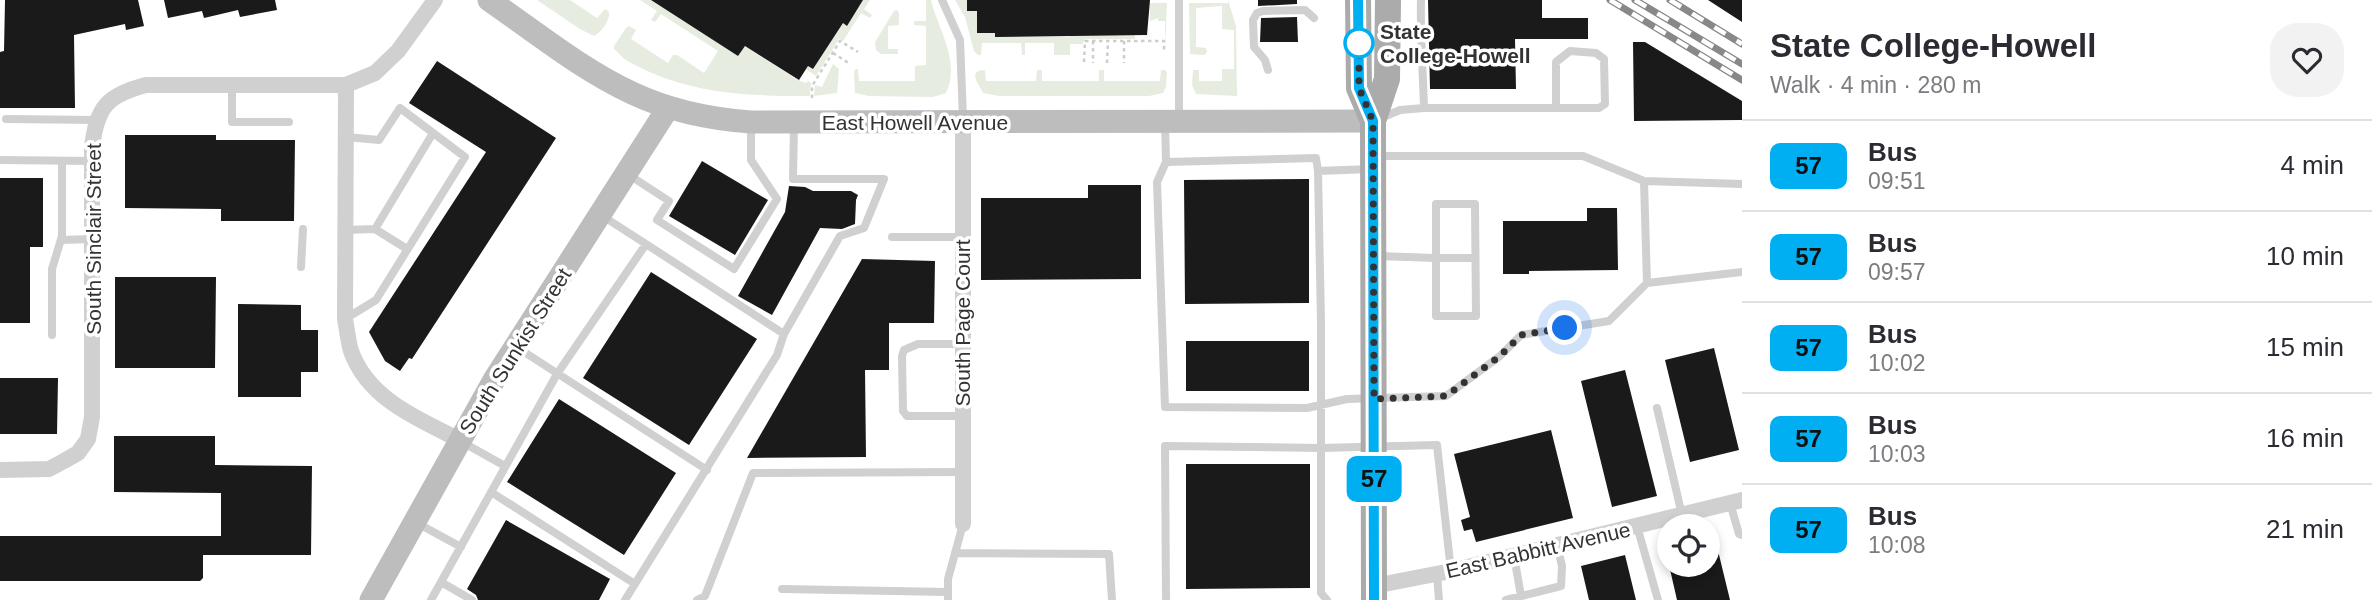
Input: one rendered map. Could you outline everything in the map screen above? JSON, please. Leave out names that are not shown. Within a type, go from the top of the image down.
[{"type":"main road","points":[[1358,0],[1359,88],[1373,121]]},
{"type":"main road","points":[[1374,593],[1373,121],[1387,79],[1388,0]]},
{"type":"street","name":"South Sinclair Street","points":[[0,470],[49,469],[78,453],[88,439],[92,417],[92,161],[100,111],[128,90],[146,85],[346,85],[375,73],[398,51],[435,0]]},
{"type":"street","name":"East Howell Avenue","points":[[489,0],[611,83],[668,108],[707,117],[751,122],[1373,121]]},
{"type":"street","points":[[346,85],[345,318],[350,348],[357,365],[378,393],[410,414],[460,440]]},
{"type":"street","name":"South Sunkist Street","points":[[371,600],[515,346],[668,108]]},
{"type":"street","name":"South Page Court","points":[[962,122],[962,524]]},
{"type":"street","name":"East Babbitt Avenue","points":[[1686,514],[1736,502]]},
{"type":"street","name":"East Babbitt Avenue","points":[[1374,593],[1444,573],[1657,521]]},
{"type":"lane","points":[[942,0],[960,40],[962,122]]},
{"type":"lane","points":[[1179,0],[1172,122],[1166,162],[1157,182],[1165,407],[1307,408],[1347,399],[1446,396],[1500,356],[1521,335],[1609,321],[1647,283],[1742,272]]},
{"type":"lane","points":[[1421,0],[1420,41],[1423,53],[1424,108]]},
{"type":"lane","points":[[1268,70],[1265,60],[1254,47],[1253,20],[1256,13],[1304,10],[1314,18]]},
{"type":"lane","points":[[1373,121],[1400,110],[1424,108],[1600,108],[1605,104],[1604,60],[1595,53],[1570,51],[1556,62],[1556,107]]},
{"type":"lane","points":[[232,85],[232,122],[289,122]]},
{"type":"lane","points":[[345,137],[379,141],[400,108],[465,157],[376,300],[345,318]]},
{"type":"lane","points":[[6,119],[97,120]]},
{"type":"lane","points":[[626,174],[670,201],[657,220],[734,269],[777,199],[751,160],[751,122]]},
{"type":"lane","points":[[625,600],[777,355],[784,334],[840,236],[864,228],[884,179],[793,179],[794,122]]},
{"type":"lane","points":[[375,229],[433,133]]},
{"type":"lane","points":[[1318,171],[1374,162],[1583,156],[1644,181],[1742,184]]},
{"type":"lane","points":[[1166,162],[1317,158],[1321,593],[1326,600]]},
{"type":"lane","points":[[0,160],[92,161]]},
{"type":"lane","points":[[52,335],[52,270],[61,240],[62,161]]},
{"type":"lane","points":[[1644,181],[1647,283]]},
{"type":"lane","points":[[1436,204],[1475,204],[1476,316],[1436,316],[1436,258],[1436,204]]},
{"type":"lane","points":[[600,215],[784,334]]},
{"type":"lane","points":[[301,267],[303,229]]},
{"type":"lane","points":[[345,230],[375,229],[407,249]]},
{"type":"lane","points":[[892,237],[962,237]]},
{"type":"lane","points":[[61,240],[92,239]]},
{"type":"lane","points":[[431,600],[557,374],[646,244]]},
{"type":"lane","points":[[1374,256],[1475,258]]},
{"type":"lane","points":[[962,344],[918,344],[904,350],[902,356],[903,411],[907,416],[962,416]]},
{"type":"lane","points":[[515,346],[707,470]]},
{"type":"lane","points":[[1657,408],[1682,514]]},
{"type":"lane","points":[[460,440],[505,466]]},
{"type":"lane","points":[[1166,600],[1165,446],[1321,448],[1437,445],[1444,573],[1439,600]]},
{"type":"lane","points":[[697,600],[705,596],[753,473],[962,472]]},
{"type":"lane","points":[[491,492],[635,583]]},
{"type":"lane","points":[[1736,502],[1739,534],[1742,535]]},
{"type":"lane","points":[[414,521],[461,547]]},
{"type":"lane","points":[[782,589],[948,596],[948,579],[962,524]]},
{"type":"lane","points":[[1637,526],[1658,600]]},
{"type":"lane","points":[[1506,600],[1561,586],[1562,566],[1557,545]]},
{"type":"lane","points":[[955,553],[1110,554],[1111,600]]},
{"type":"lane","points":[[1514,556],[1521,596]]},
{"type":"lane","points":[[441,582],[472,600]]},
{"type":"path","points":[[812,99],[812,86],[841,41],[858,52]]},
{"type":"path","points":[[1084,62],[1085,41],[1164,41],[1164,52]]},
{"type":"path","points":[[1093,41],[1093,63]]},
{"type":"path","points":[[1107,63],[1108,41]]},
{"type":"path","points":[[1124,41],[1124,63]]},
{"type":"path","points":[[833,53],[850,64]]},
{"type":"shaded area","points":[[537,0],[570,0],[597,18],[605,9],[609,12],[608,19],[603,29],[594,36]]},
{"type":"shaded area","points":[[640,0],[651,0],[738,56],[745,46],[798,80],[806,83],[808,81],[811,83],[810,96],[715,91],[670,80],[626,60],[614,46],[629,26],[636,30],[631,39],[668,63],[673,55],[677,55],[704,73],[718,51],[661,14],[655,22],[651,20],[657,11]]},
{"type":"shaded area","points":[[863,0],[870,0],[864,9],[872,15],[870,18],[861,13],[843,41],[839,39],[816,76],[806,69],[808,66],[813,69],[843,23],[847,25]]},
{"type":"shaded area","points":[[926,0],[931,0],[950,58],[950,81],[946,93],[933,97],[869,96],[855,93],[856,69],[859,81],[915,81],[915,66],[926,65],[926,26],[914,25],[914,21],[926,21]]},
{"type":"shaded area","points":[[955,0],[967,0],[968,11],[977,11],[977,33],[995,33],[995,37],[1070,37],[1071,33],[1131,33],[1135,35],[1135,39],[1084,39],[1083,44],[1070,44],[1070,55],[1054,55],[1054,43],[1025,43],[1025,55],[1022,55],[1021,43],[982,43],[981,55],[978,55],[974,51],[965,17]]},
{"type":"shaded area","points":[[1228,0],[1236,26],[1237,96],[1196,94],[1192,85],[1193,70],[1199,70],[1199,81],[1222,81],[1222,69],[1234,69],[1234,30],[1222,29],[1222,6],[1196,8],[1196,47],[1206,48],[1207,52],[1204,55],[1190,54],[1189,3],[1228,3]]},
{"type":"shaded area","points":[[1150,3],[1167,3],[1165,49],[1165,21],[1158,21],[1158,18],[1150,21]]},
{"type":"shaded area","points":[[897,10],[899,25],[888,26],[888,49],[898,49],[898,54],[881,54],[876,50],[875,42]]},
{"type":"shaded area","points":[[833,64],[839,69],[837,93],[814,96],[815,85],[822,87]]},
{"type":"shaded area","points":[[985,70],[986,81],[1036,81],[1037,70],[1042,70],[1042,81],[1099,81],[1099,70],[1104,70],[1104,81],[1160,81],[1161,70],[1167,73],[1163,93],[1149,96],[999,96],[983,93],[976,80],[975,74]]},
{"type":"building","points":[[5,0],[138,0],[144,26],[126,30],[125,24],[74,35],[75,108],[0,108],[0,52],[4,51]]},
{"type":"building","points":[[164,0],[275,0],[277,10],[240,17],[238,10],[204,18],[202,11],[168,18]]},
{"type":"building","points":[[651,0],[863,0],[847,26],[843,23],[813,69],[808,66],[799,80],[745,46],[738,56]]},
{"type":"building","points":[[967,0],[1150,0],[1147,35],[995,37],[995,33],[977,33],[977,11],[967,11]]},
{"type":"building","points":[[1258,0],[1297,0],[1297,4],[1258,6]]},
{"type":"building","points":[[1428,0],[1542,0],[1542,18],[1588,18],[1588,39],[1515,39],[1516,89],[1430,89]]},
{"type":"building","points":[[1708,0],[1742,0],[1742,22]]},
{"type":"building","points":[[1297,17],[1298,42],[1260,42],[1261,18]]},
{"type":"building","points":[[1633,42],[1645,42],[1742,101],[1742,120],[1634,121]]},
{"type":"building","points":[[437,61],[556,138],[412,359],[409,358],[400,371],[385,361],[369,332],[486,152],[409,103]]},
{"type":"building","points":[[125,135],[216,135],[216,140],[295,140],[294,221],[221,221],[221,209],[125,208]]},
{"type":"building","points":[[702,161],[768,200],[735,255],[669,216]]},
{"type":"building","points":[[0,178],[43,178],[43,247],[30,247],[30,323],[0,323]]},
{"type":"building","points":[[1309,179],[1309,303],[1185,304],[1184,180]]},
{"type":"building","points":[[1088,185],[1141,185],[1141,279],[981,280],[981,198],[1088,198]]},
{"type":"building","points":[[789,186],[805,187],[813,191],[851,191],[858,195],[855,224],[842,229],[820,228],[772,315],[738,296],[785,212]]},
{"type":"building","points":[[1587,208],[1617,208],[1618,270],[1503,274],[1503,221],[1587,221]]},
{"type":"building","points":[[862,259],[935,261],[934,323],[889,323],[889,370],[865,370],[866,457],[747,458]]},
{"type":"building","points":[[651,272],[757,339],[689,445],[583,378]]},
{"type":"building","points":[[115,277],[216,277],[215,368],[115,368]]},
{"type":"building","points":[[238,304],[301,305],[301,330],[318,330],[318,372],[301,372],[301,397],[238,397]]},
{"type":"building","points":[[1186,341],[1309,341],[1309,391],[1186,391]]},
{"type":"building","points":[[1714,348],[1739,450],[1690,462],[1665,360]]},
{"type":"building","points":[[1625,370],[1657,496],[1612,507],[1581,381]]},
{"type":"building","points":[[0,378],[58,378],[57,434],[0,434]]},
{"type":"building","points":[[559,399],[676,473],[624,555],[507,482]]},
{"type":"building","points":[[1551,430],[1573,518],[1476,542],[1472,529],[1464,531],[1461,520],[1470,517],[1454,454]]},
{"type":"building","points":[[114,436],[215,436],[215,465],[312,466],[311,555],[203,555],[203,578],[200,581],[0,581],[0,536],[221,536],[221,493],[114,492]]},
{"type":"building","points":[[1186,464],[1310,464],[1310,588],[1186,589]]},
{"type":"building","points":[[506,520],[610,579],[599,600],[478,600],[476,595],[467,589]]},
{"type":"building","points":[[1625,555],[1636,600],[1589,600],[1581,566]]},
{"type":"building","points":[[1720,559],[1730,600],[1677,600],[1672,577],[1720,577]]},
{"type":"railway","points":[[1610,0],[1742,80]]},
{"type":"railway","points":[[1635,0],[1742,64]]},
{"type":"railway","points":[[1670,0],[1742,44]]},
{"type":"bus line","name":"57","points":[[1358,0],[1359,88],[1373,121],[1374,600]]},
{"type":"place","name":"State College-Howell","points":[[1359,43]]},
{"type":"route","points":[[1359,43],[1359,88],[1373,121],[1374,399],[1446,396],[1500,356],[1521,335],[1565,328]]}]
